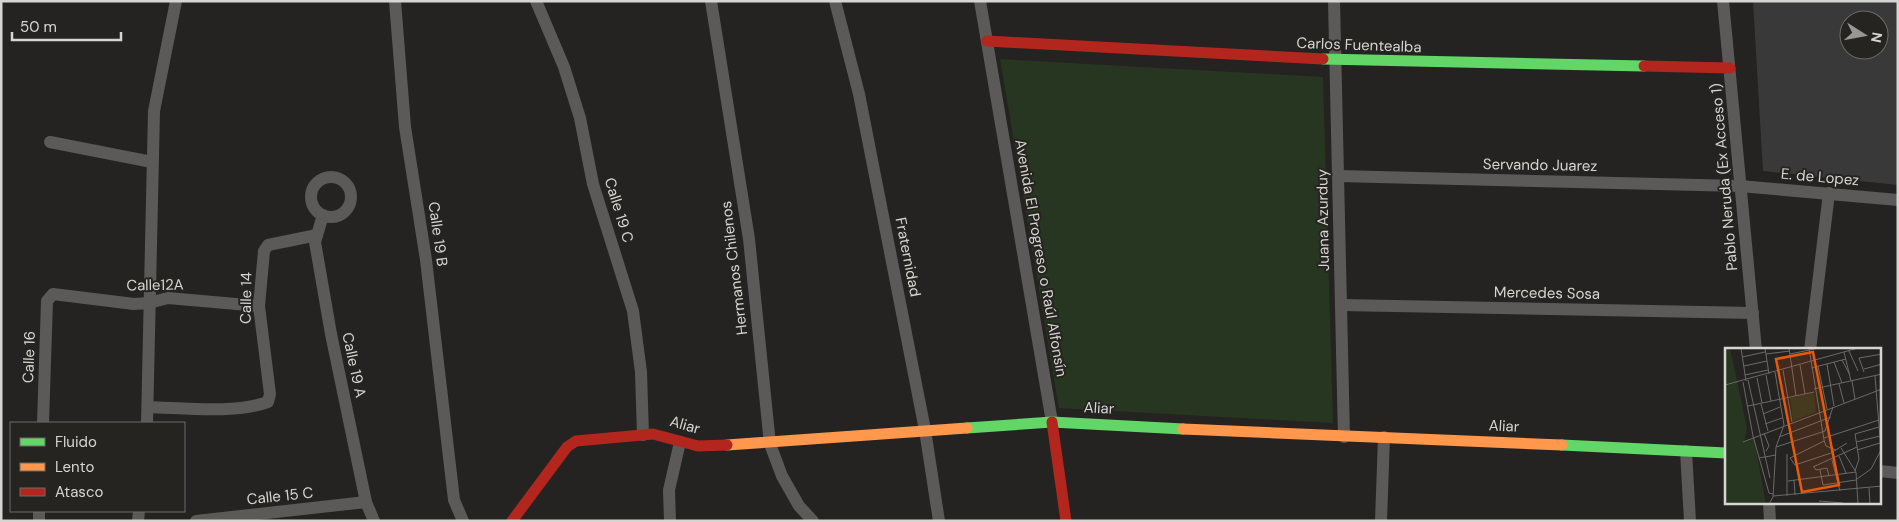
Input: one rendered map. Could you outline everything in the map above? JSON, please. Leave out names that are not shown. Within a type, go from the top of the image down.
[{"type":"street","points":[[147,422],[154,111],[176,1]]},
{"type":"street","name":"Calle 19 B","points":[[395,1],[405,127],[426,260],[454,500],[463,521]]},
{"type":"street","name":"Calle 19 C","points":[[536,1],[564,67],[580,118],[593,184],[633,311],[641,372],[643,435]]},
{"type":"street","name":"Hermanos Chilenos","points":[[711,1],[749,239],[770,444],[782,476],[799,506],[813,521]]},
{"type":"street","name":"Fraternidad","points":[[835,1],[860,94],[925,430],[939,521]]},
{"type":"street","name":"Avenida El Progreso o Raúl Alfonsín","points":[[980,1],[1052,422],[1066,521]]},
{"type":"street","name":"Juana Azurduy","points":[[1334,1],[1344,437]]},
{"type":"street","name":"Pablo Neruda (Ex Acceso 1)","points":[[1723,1],[1756,348]]},
{"type":"street","name":"Carlos Fuentealba","points":[[986,41],[1336,60],[1730,68]]},
{"type":"street","points":[[50,142],[152,162]]},
{"type":"street","name":"Servando Juarez","points":[[1338,176],[1740,186]]},
{"type":"street","name":"E. de Lopez","points":[[1740,186],[1898,200]]},
{"type":"street","points":[[1810,348],[1829,193]]},
{"type":"street","name":"Calle 19 A","points":[[323,215],[315,242],[330,334],[366,502],[374,521]]},
{"type":"street","name":"Calle 14","points":[[148,407],[200,409],[258,405],[268,402],[270,394],[260,306],[264,251],[268,245],[317,236]]},
{"type":"street","name":"Calle12A","points":[[53,294],[134,304],[149,303],[168,298],[260,306]]},
{"type":"street","name":"Calle 16","points":[[43,422],[47,301],[53,294]]},
{"type":"street","name":"Mercedes Sosa","points":[[1341,305],[1753,313]]},
{"type":"street","name":"Aliar","points":[[512,521],[576,441],[643,435],[664,435],[689,446],[705,447],[770,444],[925,430],[1052,422],[1344,437],[1384,437],[1725,453]]},
{"type":"street","points":[[1382,521],[1384,437]]},
{"type":"street","points":[[670,521],[670,490],[680,442]]},
{"type":"street","points":[[1686,451],[1690,521]]},
{"type":"street","points":[[1882,471],[1898,473]]},
{"type":"street","name":"Calle 15 C","points":[[196,521],[366,502]]},
{"type":"street","points":[[1769,504],[1770,521]]},
{"type":"green space","points":[[1000,59],[1323,77],[1333,423],[1059,408]]},
{"type":"building","points":[[1753,1],[1898,1],[1898,185],[1763,171]]},
{"type":"traffic: fast","points":[[1323,59],[1644,66]]},
{"type":"traffic: fast","points":[[967,428],[1052,422],[1183,429]]},
{"type":"traffic: fast","points":[[1562,445],[1725,453]]},
{"type":"traffic: slow","points":[[727,445],[967,428]]},
{"type":"traffic: slow","points":[[1183,429],[1562,445]]},
{"type":"traffic: jam","points":[[987,41],[1323,59]]},
{"type":"traffic: jam","points":[[1644,66],[1730,68]]},
{"type":"traffic: jam","points":[[1052,422],[1066,521]]},
{"type":"traffic: jam","points":[[512,521],[567,447],[576,441],[653,434],[698,446],[727,445]]}]
